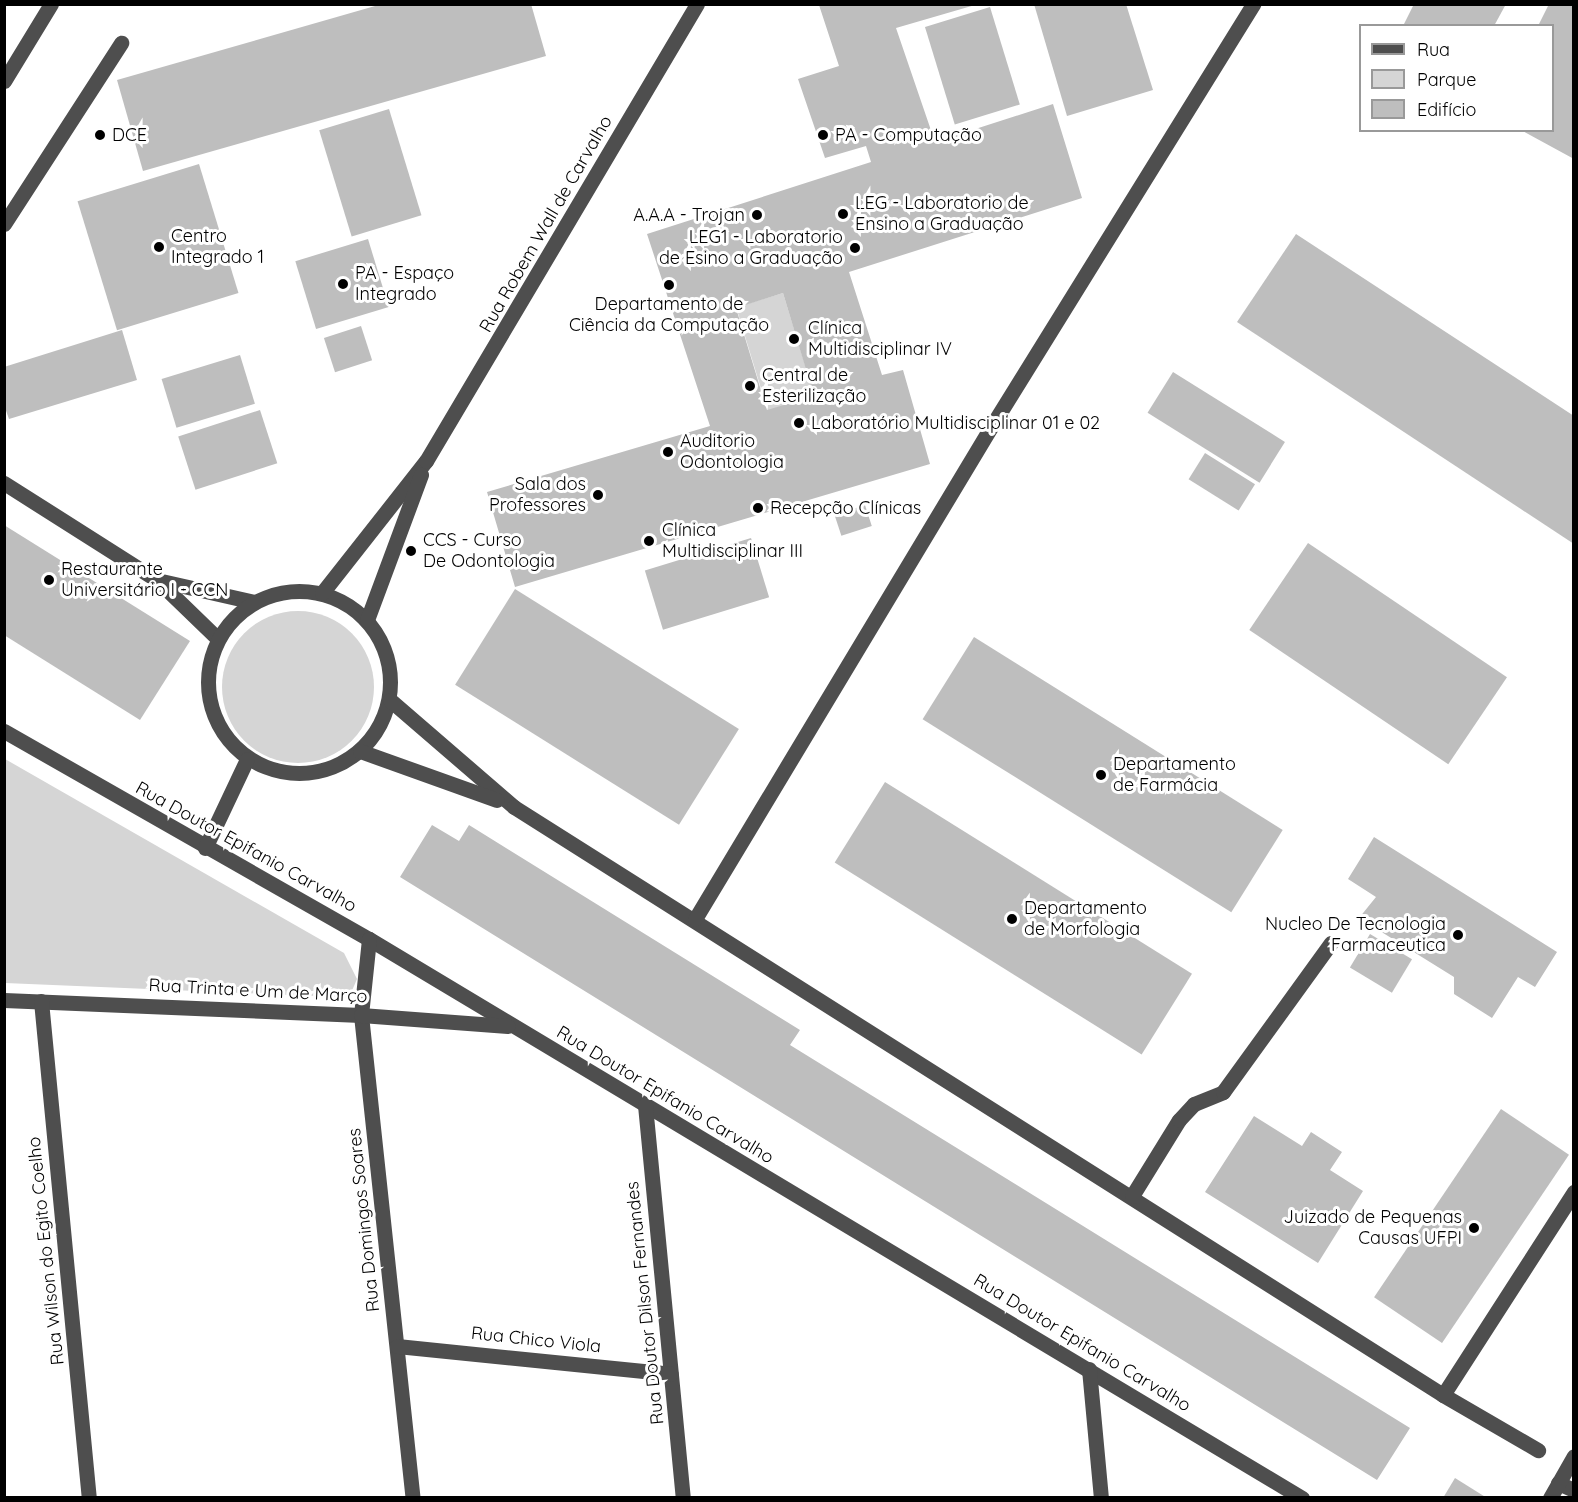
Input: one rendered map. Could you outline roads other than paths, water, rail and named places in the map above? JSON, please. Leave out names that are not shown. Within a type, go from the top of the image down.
[{"type":"street","points":[[4,81],[51,4]]},
{"type":"street","name":"Rua Robem Wall de Carvalho","points":[[322,593],[426,461],[697,4]]},
{"type":"street","points":[[695,919],[986,436],[1253,4]]},
{"type":"street","points":[[4,224],[97,74],[121,43]]},
{"type":"street","name":"Rua Robem Wall de Carvalho","points":[[367,620],[426,461]]},
{"type":"street","points":[[4,483],[157,580],[218,639]]},
{"type":"street","points":[[157,580],[254,602]]},
{"type":"street","points":[[287,591],[322,593],[347,604],[367,620],[383,644],[388,662],[390,700],[379,728],[360,751],[335,767],[305,774],[275,771],[248,759],[227,740],[213,717],[207,691],[208,664],[218,639],[233,618],[254,602],[287,591]]},
{"type":"street","points":[[390,700],[514,807]]},
{"type":"street","name":"Rua Doutor Epifanio Carvalho","points":[[4,731],[205,848],[369,939],[510,1026],[645,1104],[1302,1497]]},
{"type":"street","points":[[360,751],[443,777],[514,807],[695,919],[1443,1395],[1538,1450]]},
{"type":"street","points":[[205,848],[248,759]]},
{"type":"street","name":"Rua Domingos Soares","points":[[369,939],[362,1015],[413,1497]]},
{"type":"street","points":[[1132,1196],[1179,1120],[1194,1104],[1223,1092],[1331,944]]},
{"type":"street","name":"Rua Trinta e Um de Março","points":[[4,1000],[362,1015],[510,1026]]},
{"type":"street","name":"Rua Wilson do Egito Coelho","points":[[41,1001],[89,1497]]},
{"type":"street","name":"Rua Doutor Dilson Fernandes","points":[[645,1104],[683,1497]]},
{"type":"street","points":[[1443,1395],[1574,1192]]},
{"type":"street","name":"Rua Chico Viola","points":[[397,1346],[671,1374]]},
{"type":"street","points":[[1089,1369],[1101,1497]]},
{"type":"street","points":[[1550,1497],[1574,1456]]},
{"type":"street","points":[[1558,1482],[1574,1490]]},
{"type":"place","name":"DCE","points":[[100,135]]},
{"type":"place","name":"PA - Computação","points":[[823,135]]},
{"type":"place","name":"LEG - Laboratorio de Ensino a Graduação","points":[[843,214]]},
{"type":"place","name":"A.A.A - Trojan","points":[[757,215]]},
{"type":"place","name":"Centro Integrado 1","points":[[159,247]]},
{"type":"place","name":"LEG1 - Laboratorio de Esino a Graduação","points":[[855,248]]},
{"type":"place","name":"PA - Espaço Integrado","points":[[343,284]]},
{"type":"place","name":"Departamento de Ciência da Computação","points":[[669,285]]},
{"type":"place","name":"Clínica Multidisciplinar IV","points":[[794,339]]},
{"type":"place","name":"Central de Esterilização","points":[[750,386]]},
{"type":"place","name":"Laboratório Multidisciplinar 01 e 02","points":[[799,423]]},
{"type":"place","name":"Auditorio Odontologia","points":[[668,452]]},
{"type":"place","name":"Sala dos Professores","points":[[598,495]]},
{"type":"place","name":"Recepção Clínicas","points":[[758,508]]},
{"type":"place","name":"Clínica Multidisciplinar III","points":[[649,541]]},
{"type":"place","name":"CCS - Curso De Odontologia","points":[[411,551]]},
{"type":"place","name":"Restaurante Universitário I - CCN","points":[[49,580]]},
{"type":"place","name":"Departamento de Farmácia","points":[[1101,775]]},
{"type":"place","name":"Departamento de Morfologia","points":[[1012,919]]},
{"type":"place","name":"Nucleo De Tecnologia Farmaceutica","points":[[1458,935]]},
{"type":"place","name":"Juizado de Pequenas Causas UFPI","points":[[1474,1228]]}]
